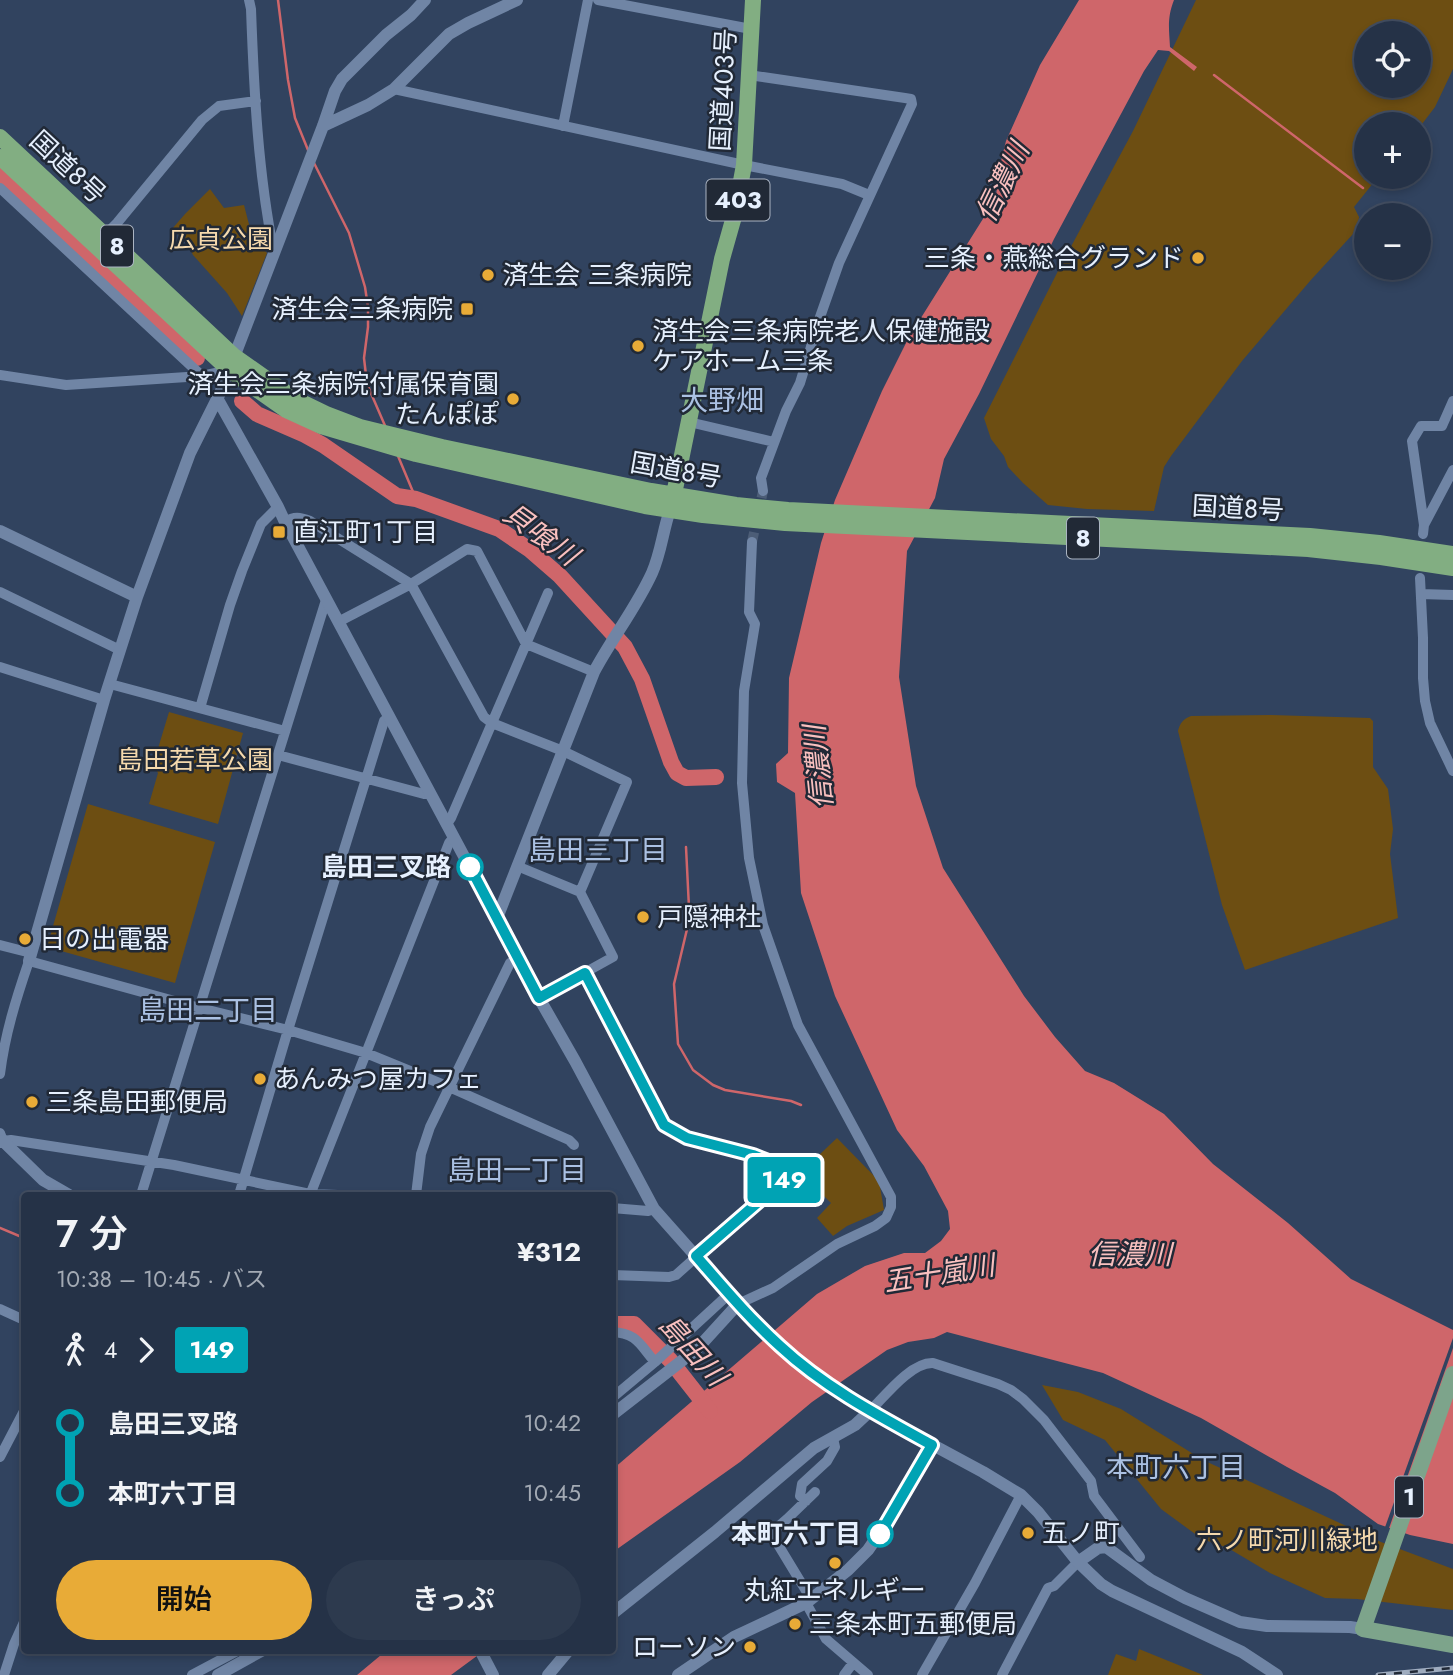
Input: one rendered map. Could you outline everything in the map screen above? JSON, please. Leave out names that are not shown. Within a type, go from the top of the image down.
[{"type":"highway","name":"国道403号","points":[[672,503],[744,165],[753,0]]},
{"type":"highway","name":"国道8号","points":[[0,136],[105,235],[231,363]]},
{"type":"highway","name":"国道8号","points":[[0,157],[231,363],[361,433],[416,447],[455,450],[672,503],[736,505],[786,516],[1266,534],[1380,550],[1453,554]]},
{"type":"highway","name":"国道8号","points":[[1380,550],[1453,568]]},
{"type":"main road","name":"1","points":[[1364,1625],[1453,1374]]},
{"type":"main road","points":[[1364,1625],[1453,1645]]},
{"type":"street","points":[[249,0],[266,212],[274,253]]},
{"type":"street","points":[[0,1074],[16,998],[104,700],[137,597],[190,453],[217,398],[300,188],[335,91],[342,79],[425,0]]},
{"type":"street","points":[[323,128],[394,89],[449,34],[517,0]]},
{"type":"street","points":[[563,126],[588,0]]},
{"type":"street","points":[[598,0],[751,29]]},
{"type":"street","points":[[749,75],[911,99],[912,104],[839,263],[800,383],[786,411],[761,478],[763,491]]},
{"type":"street","points":[[394,89],[842,184],[869,195]]},
{"type":"street","points":[[105,235],[134,204],[202,120],[219,106],[256,102]]},
{"type":"street","points":[[0,188],[202,376]]},
{"type":"street","points":[[0,375],[66,385],[202,376],[231,363]]},
{"type":"street","points":[[217,398],[654,1209],[749,1316],[779,1346],[825,1382],[1021,1495],[1078,1562],[1101,1584],[1242,1652],[1277,1675]]},
{"type":"street","points":[[1453,401],[1442,426],[1421,426],[1412,441],[1423,529],[1453,470]]},
{"type":"street","points":[[688,422],[774,442]]},
{"type":"street","points":[[498,918],[594,672],[606,649],[638,603],[653,571],[672,503]]},
{"type":"street","points":[[200,708],[242,570],[261,524],[278,507]]},
{"type":"street","points":[[285,522],[291,517],[310,521],[411,584],[484,717],[492,723],[563,751],[627,782],[580,892]]},
{"type":"street","points":[[0,531],[137,597]]},
{"type":"street","points":[[616,1412],[697,1349],[738,1304],[773,1288],[836,1244],[887,1219],[891,1207],[891,1197],[798,1025],[763,925],[749,858],[742,783],[744,691],[755,624],[749,612],[752,542]]},
{"type":"street","points":[[338,622],[411,584],[467,549],[477,551],[526,644],[594,672]]},
{"type":"street","points":[[1420,578],[1425,701],[1430,723],[1453,771]]},
{"type":"street","points":[[0,592],[120,650]]},
{"type":"street","points":[[447,824],[452,818],[548,593]]},
{"type":"street","points":[[1421,594],[1453,595]]},
{"type":"street","points":[[142,1192],[326,600]]},
{"type":"street","points":[[0,667],[104,700]]},
{"type":"street","points":[[110,684],[285,731]]},
{"type":"street","points":[[240,1192],[384,721],[388,717]]},
{"type":"street","points":[[278,755],[431,794]]},
{"type":"street","points":[[311,1192],[449,843],[454,837]]},
{"type":"street","points":[[517,866],[580,892],[613,957],[539,998]]},
{"type":"street","points":[[0,945],[30,957],[200,1008],[366,1053],[569,1140],[573,1145]]},
{"type":"street","points":[[415,1192],[421,1154],[430,1127],[510,963],[518,957]]},
{"type":"street","points":[[585,973],[664,1125],[687,1138],[753,1155],[794,1171]]},
{"type":"street","points":[[1,1139],[152,1161],[298,1192]]},
{"type":"street","points":[[1,1139],[43,1180],[64,1192]]},
{"type":"street","points":[[616,1275],[669,1278],[676,1275],[805,1160]]},
{"type":"street","points":[[616,1208],[648,1211],[654,1209]]},
{"type":"street","points":[[616,1395],[730,1293]]},
{"type":"street","points":[[0,1309],[21,1319]]},
{"type":"street","points":[[616,1332],[627,1332],[635,1338],[655,1362]]},
{"type":"street","points":[[616,1611],[814,1448],[855,1425],[865,1407],[926,1363],[998,1384],[1023,1399],[1076,1460],[1091,1481],[1094,1496],[1140,1557]]},
{"type":"street","points":[[0,1457],[21,1417]]},
{"type":"street","points":[[806,1501],[800,1496],[802,1485],[827,1461],[835,1447],[833,1438]]},
{"type":"street","points":[[678,1675],[734,1637],[808,1601],[848,1570],[868,1550],[883,1528],[932,1445]]},
{"type":"street","points":[[815,1492],[771,1533],[826,1639],[868,1675]]},
{"type":"street","points":[[922,1675],[975,1583],[1021,1495]]},
{"type":"street","points":[[1002,1675],[1048,1588],[1054,1586],[1078,1562],[1098,1548],[1106,1547],[1151,1580],[1240,1622],[1267,1626],[1364,1625]]},
{"type":"street","points":[[4,1675],[21,1629]]},
{"type":"street","points":[[192,1675],[231,1654]]},
{"type":"street","points":[[218,1675],[256,1654]]},
{"type":"street","points":[[482,1654],[494,1675]]},
{"type":"street","points":[[548,1675],[566,1654]]},
{"type":"street","points":[[844,1675],[853,1663]]},
{"type":"green space","name":"三条・燕総合グランド","points":[[1196,0],[1453,0],[1453,69],[1435,107],[1431,112],[1354,112],[1354,189],[1368,189],[1357,203],[1354,203],[1354,232],[1242,361],[1171,456],[1164,467],[1154,511],[1048,505],[1008,467],[1004,456],[991,439],[984,418],[1133,131]]},
{"type":"green space","name":"広貞公園","points":[[210,189],[224,208],[244,205],[252,236],[267,253],[242,316],[227,293],[193,255],[186,241],[172,229]]},
{"type":"green space","name":"島田若草公園","points":[[169,712],[243,733],[218,824],[149,804],[158,773],[153,765]]},
{"type":"green space","points":[[1191,716],[1370,718],[1373,721],[1373,767],[1388,789],[1393,829],[1390,854],[1398,918],[1245,970],[1222,905],[1178,731],[1182,722]]},
{"type":"green space","points":[[88,804],[215,842],[175,983],[47,947]]},
{"type":"green space","points":[[837,1138],[879,1181],[884,1210],[847,1226],[833,1236],[817,1218],[831,1203],[798,1175]]},
{"type":"green space","name":"六ノ町河川緑地","points":[[1042,1385],[1078,1392],[1121,1409],[1203,1460],[1381,1542],[1453,1569],[1453,1610],[1325,1598],[1270,1573],[1228,1548],[1202,1539],[1161,1509],[1105,1440],[1063,1420]]},
{"type":"green space","points":[[1139,1649],[1203,1675],[1108,1675],[1116,1654],[1136,1661]]},
{"type":"water","name":"信濃川","points":[[1079,0],[1174,0],[1169,18],[1170,47],[1197,67],[1194,71],[1169,51],[1158,50],[1144,71],[1054,239],[979,394],[944,459],[935,498],[907,551],[899,677],[916,786],[943,868],[1024,996],[1085,1071],[1114,1083],[1164,1114],[1213,1164],[1288,1223],[1351,1279],[1453,1330],[1453,1544],[1410,1535],[1378,1524],[1335,1493],[1201,1418],[1103,1373],[947,1332],[887,1350],[812,1402],[740,1462],[616,1550],[616,1466],[817,1294],[865,1266],[904,1253],[925,1253],[941,1241],[950,1229],[948,1211],[924,1166],[897,1130],[835,996],[801,893],[795,793],[777,782],[776,764],[788,753],[789,678],[821,543],[835,500],[882,391],[909,337],[996,198],[998,173],[1006,141],[1040,65]]},
{"type":"water","points":[[382,1654],[480,1654],[451,1675],[357,1675]]},
{"type":"pier","points":[[1453,1338],[1453,1348],[1388,1531],[1384,1530]]},
{"type":"waterway","name":"貝喰川","points":[[278,0],[295,118],[308,150]]},
{"type":"waterway","points":[[1214,75],[1354,181]]},
{"type":"waterway","name":"貝喰川","points":[[314,163],[349,233],[365,287],[368,307],[364,358],[367,384],[386,428]]},
{"type":"waterway","points":[[0,174],[197,358]]},
{"type":"waterway","name":"貝喰川","points":[[242,401],[257,414],[323,445],[397,496],[416,499],[499,529],[530,550],[560,576],[625,647],[642,679],[677,773],[686,778],[716,777]]},
{"type":"waterway","name":"貝喰川","points":[[398,456],[416,499]]},
{"type":"waterway","points":[[686,847],[688,925],[674,984],[678,1044],[693,1070],[713,1085],[725,1090],[801,1105]]},
{"type":"waterway","name":"島田川","points":[[0,1228],[21,1237]]},
{"type":"waterway","name":"島田川","points":[[616,1324],[634,1324],[670,1360],[710,1411]]},
{"type":"tunnel","points":[[752,542],[763,491]]},
{"type":"railway","points":[[1378,1675],[1453,1668]]},
{"type":"bus line","name":"149","points":[[470,867],[539,998],[585,973],[664,1125],[687,1138],[753,1155],[794,1171],[696,1256],[749,1316],[801,1364],[870,1411],[932,1445],[880,1534]]},
{"type":"place","name":"三条・燕総合グランド","points":[[1198,258]]},
{"type":"place","name":"済生会 三条病院","points":[[488,275]]},
{"type":"place","name":"済生会三条病院","points":[[467,309]]},
{"type":"place","name":"済生会三条病院老人保健施設 ケアホーム三条","points":[[638,346]]},
{"type":"place","name":"済生会三条病院付属保育園 たんぽぽ","points":[[513,399]]},
{"type":"place","name":"直江町１丁目","points":[[279,532]]},
{"type":"place","name":"島田三叉路","points":[[470,867]]},
{"type":"place","name":"戸隠神社","points":[[643,917]]},
{"type":"place","name":"日の出電器","points":[[25,939]]},
{"type":"place","name":"あんみつ屋カフェ","points":[[260,1079]]},
{"type":"place","name":"三条島田郵便局","points":[[32,1102]]},
{"type":"place","name":"五ノ町","points":[[1028,1533]]},
{"type":"place","name":"本町六丁目","points":[[880,1534]]},
{"type":"place","name":"丸紅エネルギー","points":[[835,1563]]},
{"type":"place","name":"三条本町五郵便局","points":[[795,1624]]},
{"type":"place","name":"ローソン","points":[[750,1647]]},
{"type":"district","name":"大野畑","points":[[722,400]]},
{"type":"district","name":"島田三丁目","points":[[598,850]]},
{"type":"district","name":"島田二丁目","points":[[208,1010]]},
{"type":"district","name":"島田一丁目","points":[[517,1170]]},
{"type":"district","name":"本町六丁目","points":[[1176,1467]]},
{"type":"water label","name":"五十嵐川","points":[[939,1273]]}]
